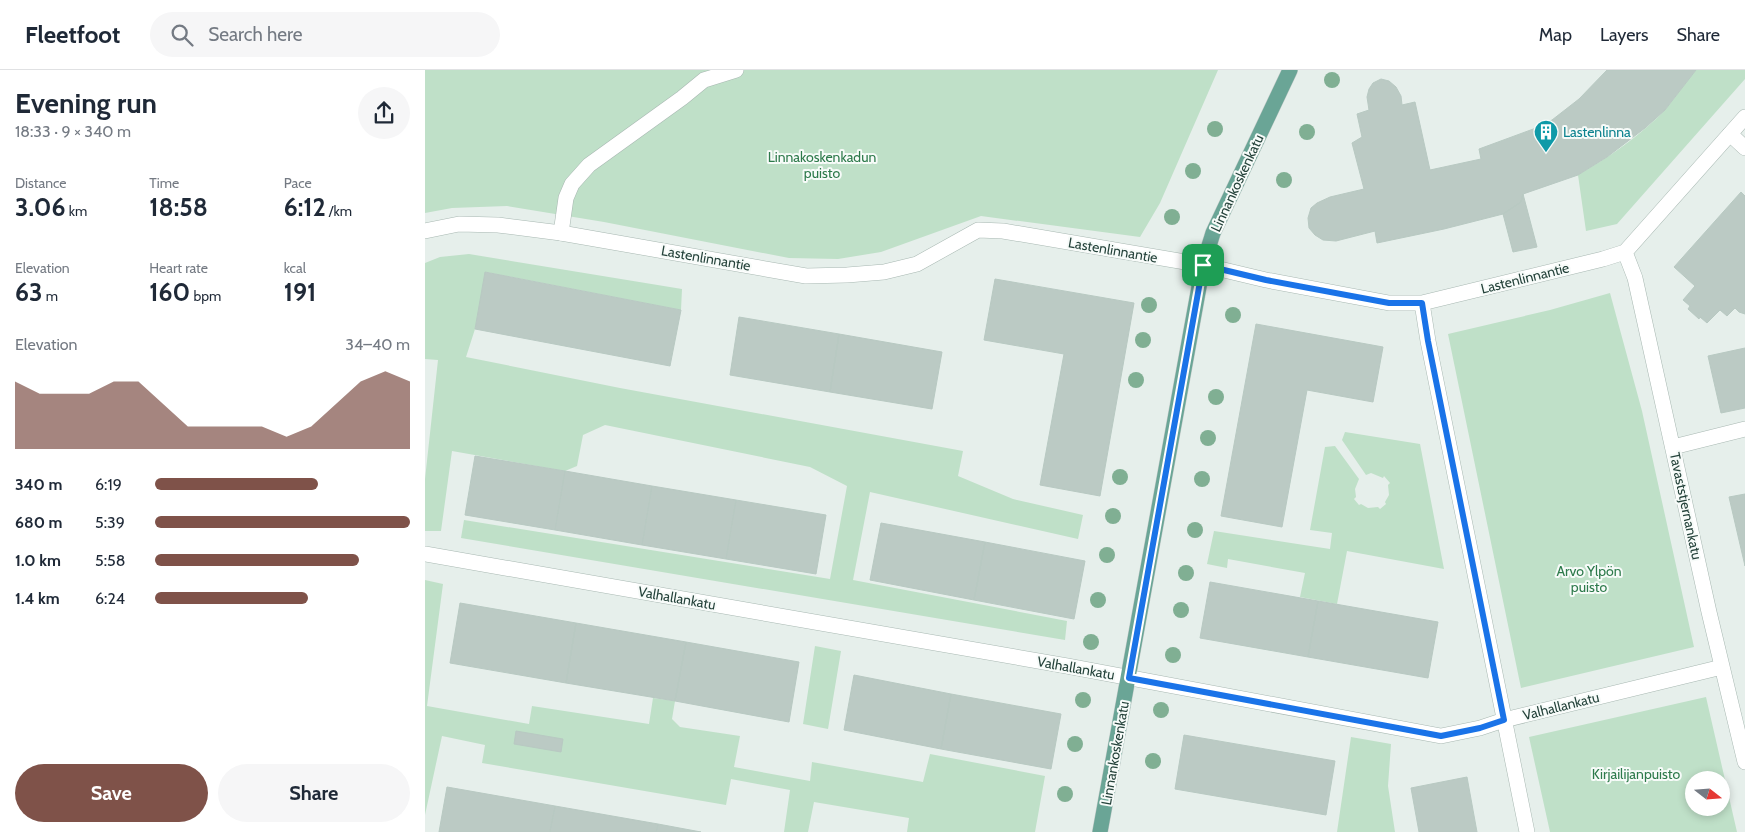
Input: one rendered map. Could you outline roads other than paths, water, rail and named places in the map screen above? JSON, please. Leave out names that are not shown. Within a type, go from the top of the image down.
[{"type":"main road","name":"Linnankoskenkatu","points":[[1100,832],[1203,265],[1213,233],[1290,70]]},
{"type":"street","points":[[561,233],[566,198],[572,184],[589,165],[682,98],[703,75],[736,70]]},
{"type":"street","points":[[1625,252],[1745,117]]},
{"type":"street","points":[[1730,134],[1745,148]]},
{"type":"street","name":"Lastenlinnantie","points":[[425,231],[459,224],[499,225],[561,233],[806,276],[847,276],[883,272],[917,264],[977,230],[1003,231],[1203,265],[1266,280],[1389,303],[1422,303],[1625,252]]},
{"type":"street","name":"Tavaststjernankatu","points":[[1625,252],[1635,278],[1745,762]]},
{"type":"street","points":[[1422,303],[1429,351],[1527,832]]},
{"type":"street","points":[[1673,447],[1745,429]]},
{"type":"street","name":"Valhallankatu","points":[[425,554],[1129,678],[1441,736],[1476,730],[1504,720],[1722,667]]},
{"type":"place","name":"Lastenlinna","points":[[1546,153]]},
{"type":"park label","name":"Linnakoskenkadun puisto","points":[[822,165]]},
{"type":"park label","name":"Arvo Ylpön puisto","points":[[1589,580]]},
{"type":"park label","name":"Kirjailijanpuisto","points":[[1636,774]]}]
